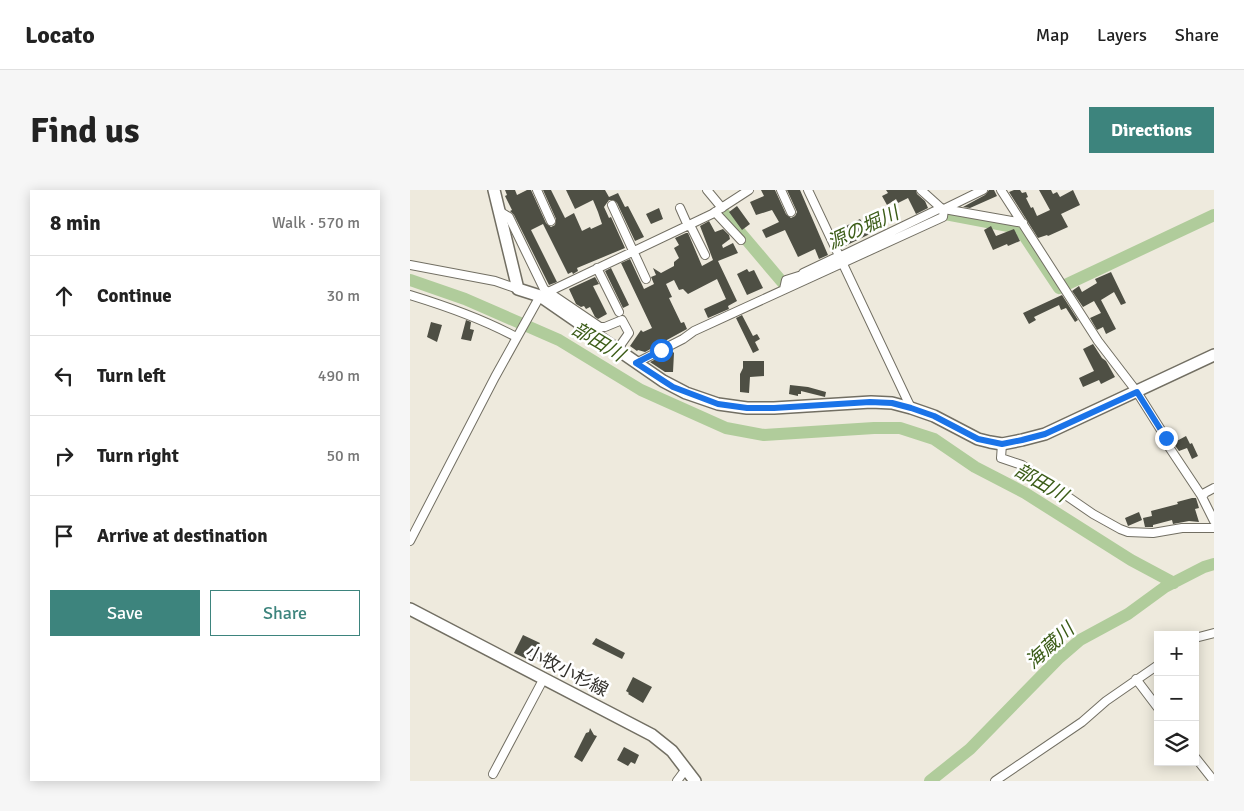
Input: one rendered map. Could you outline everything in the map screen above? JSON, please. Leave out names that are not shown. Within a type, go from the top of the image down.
[{"type":"street","points":[[494,190],[518,289]]},
{"type":"street","points":[[537,190],[551,220]]},
{"type":"street","points":[[708,190],[719,210],[740,240]]},
{"type":"street","points":[[410,541],[518,334],[530,312],[544,294],[719,210],[750,190]]},
{"type":"street","points":[[781,190],[791,212]]},
{"type":"street","points":[[808,190],[911,408]]},
{"type":"street","points":[[921,190],[943,211],[1022,223]]},
{"type":"street","points":[[636,363],[683,339],[694,331],[784,290],[841,259],[983,190]]},
{"type":"street","points":[[1001,190],[1098,341],[1137,392],[1166,438],[1165,441],[1201,495],[1214,521]]},
{"type":"street","points":[[612,205],[646,279]]},
{"type":"street","points":[[680,208],[704,255]]},
{"type":"street","points":[[499,211],[509,217],[544,289],[544,294],[617,350],[673,387],[705,400],[727,406],[774,408],[870,402],[892,403],[934,416],[978,439],[1002,444],[1045,434],[1214,355]]},
{"type":"street","points":[[784,290],[786,280],[841,259]]},
{"type":"street","points":[[410,265],[495,281],[518,289],[544,294],[600,327],[605,327],[622,320],[629,333],[617,350]]},
{"type":"street","points":[[596,268],[618,312]]},
{"type":"street","points":[[410,295],[440,304],[518,334]]},
{"type":"street","points":[[1002,444],[1001,458],[1022,465],[1093,514],[1120,530],[1153,533],[1182,528],[1214,528]]},
{"type":"street","points":[[1201,495],[1214,488]]},
{"type":"street","points":[[1201,495],[1214,493]]},
{"type":"street","name":"小牧小杉線","points":[[410,609],[652,735],[665,744],[695,781]]},
{"type":"street","points":[[1199,637],[1214,633]]},
{"type":"street","points":[[996,781],[1082,722],[1106,701],[1154,668]]},
{"type":"street","points":[[493,774],[544,678]]},
{"type":"street","points":[[1136,680],[1154,703]]},
{"type":"street","points":[[1199,762],[1214,781]]},
{"type":"street","points":[[677,781],[686,769]]},
{"type":"building","points":[[505,190],[515,190],[517,195],[531,190],[546,223],[551,227],[555,225],[556,219],[543,190],[551,190],[565,218],[574,213],[582,231],[602,224],[598,212],[593,200],[575,209],[566,190],[605,190],[609,197],[618,193],[625,207],[628,206],[644,237],[635,241],[617,203],[609,200],[604,207],[609,218],[611,217],[625,248],[577,268],[578,271],[573,274],[572,272],[568,274],[543,224],[531,230],[557,282],[549,285],[514,215],[510,211],[512,210],[505,196],[507,195]]},
{"type":"building","points":[[761,190],[775,190],[786,214],[791,218],[797,212],[787,190],[800,190],[828,255],[819,259],[815,249],[798,257],[785,230],[766,238],[762,230],[779,222],[772,210],[756,215],[750,202],[764,196]]},
{"type":"building","points":[[886,190],[916,190],[928,208],[916,214],[908,198],[898,203],[896,199],[887,205],[882,196],[888,193]]},
{"type":"building","points":[[989,190],[994,190],[997,196],[970,208],[963,207],[985,195]]},
{"type":"building","points":[[1020,190],[1022,193],[1026,192],[1028,197],[1026,198],[1037,216],[1050,210],[1039,190],[1051,190],[1053,194],[1057,192],[1060,197],[1073,190],[1080,205],[1061,214],[1068,227],[1048,236],[1038,238],[1009,192]]},
{"type":"building","points":[[737,206],[750,224],[742,230],[729,212]]},
{"type":"building","points":[[659,208],[663,219],[651,224],[646,214]]},
{"type":"building","points":[[860,219],[862,222],[868,219],[874,232],[843,247],[836,231]]},
{"type":"building","points":[[709,221],[715,232],[723,229],[729,235],[730,239],[722,245],[723,248],[733,243],[738,253],[718,261],[737,301],[728,306],[729,309],[708,318],[704,309],[726,299],[717,279],[688,294],[683,289],[679,290],[674,280],[666,284],[672,297],[669,298],[681,323],[684,322],[687,329],[645,352],[637,351],[630,346],[641,330],[643,332],[652,328],[621,263],[630,259],[644,289],[654,284],[651,277],[656,275],[653,268],[661,273],[674,266],[674,262],[679,258],[674,248],[679,245],[675,238],[688,233],[702,266],[713,260],[700,226]]},
{"type":"building","points":[[991,226],[996,236],[1014,229],[1020,241],[993,250],[984,230]]},
{"type":"building","points":[[611,268],[629,305],[623,308],[605,271]]},
{"type":"building","points":[[747,269],[749,272],[754,270],[763,288],[747,295],[737,274]]},
{"type":"building","points":[[1111,272],[1126,303],[1121,305],[1114,292],[1101,300],[1116,329],[1106,334],[1103,327],[1097,330],[1090,318],[1101,313],[1094,301],[1083,307],[1072,291],[1079,286],[1082,292],[1097,283],[1095,279]]},
{"type":"building","points":[[595,277],[599,284],[593,286],[607,314],[598,319],[590,307],[586,309],[584,306],[581,307],[576,304],[569,289]]},
{"type":"building","points":[[1062,295],[1078,320],[1075,322],[1066,308],[1061,310],[1059,305],[1034,317],[1036,320],[1029,324],[1023,313]]},
{"type":"building","points":[[742,315],[753,336],[757,334],[760,339],[755,342],[759,350],[753,353],[736,318]]},
{"type":"building","points":[[466,320],[471,322],[470,329],[474,330],[471,341],[461,339]]},
{"type":"building","points":[[431,322],[442,325],[437,342],[427,337]]},
{"type":"building","points":[[1093,344],[1115,377],[1101,384],[1099,380],[1083,387],[1079,378],[1094,371],[1083,349]]},
{"type":"building","points":[[672,351],[674,353],[673,372],[665,372],[650,362]]},
{"type":"building","points":[[743,361],[764,361],[764,376],[750,377],[749,393],[740,392],[740,374],[743,368]]},
{"type":"building","points":[[790,385],[826,392],[825,397],[801,391],[801,394],[798,394],[798,396],[789,394]]},
{"type":"building","points":[[1186,436],[1190,444],[1192,443],[1198,456],[1192,459],[1187,448],[1179,451],[1173,443]]},
{"type":"building","points":[[1196,498],[1199,508],[1195,509],[1199,522],[1189,521],[1173,524],[1172,520],[1153,525],[1153,527],[1145,527],[1143,518],[1152,516],[1151,511]]},
{"type":"building","points":[[1139,512],[1142,520],[1128,526],[1125,518]]},
{"type":"building","points":[[523,635],[540,643],[536,650],[545,655],[542,661],[533,656],[531,661],[514,653]]},
{"type":"building","points":[[596,638],[625,653],[622,659],[592,644]]},
{"type":"building","points":[[633,677],[652,687],[643,703],[626,691]]},
{"type":"building","points":[[590,728],[594,735],[597,736],[582,762],[574,757]]},
{"type":"building","points":[[624,747],[639,755],[635,764],[631,762],[628,766],[617,760]]},
{"type":"waterway","name":"源の堀川","points":[[723,212],[783,283],[788,284],[797,280]]},
{"type":"waterway","name":"源の堀川","points":[[933,216],[940,213],[1019,228],[1059,288],[1214,215]]},
{"type":"waterway","name":"部田川","points":[[410,280],[465,299],[559,340],[641,390],[726,428],[764,435],[900,428],[934,439],[975,467],[1025,493],[1131,560],[1174,583]]},
{"type":"waterway","name":"海蔵川","points":[[930,781],[970,749],[1058,659],[1080,640],[1128,614],[1165,587],[1204,567],[1214,564]]},
{"type":"route","points":[[661,350],[636,363],[673,387],[705,400],[727,406],[774,408],[870,402],[892,403],[934,416],[978,439],[1002,444],[1045,434],[1137,392],[1166,438]]}]
